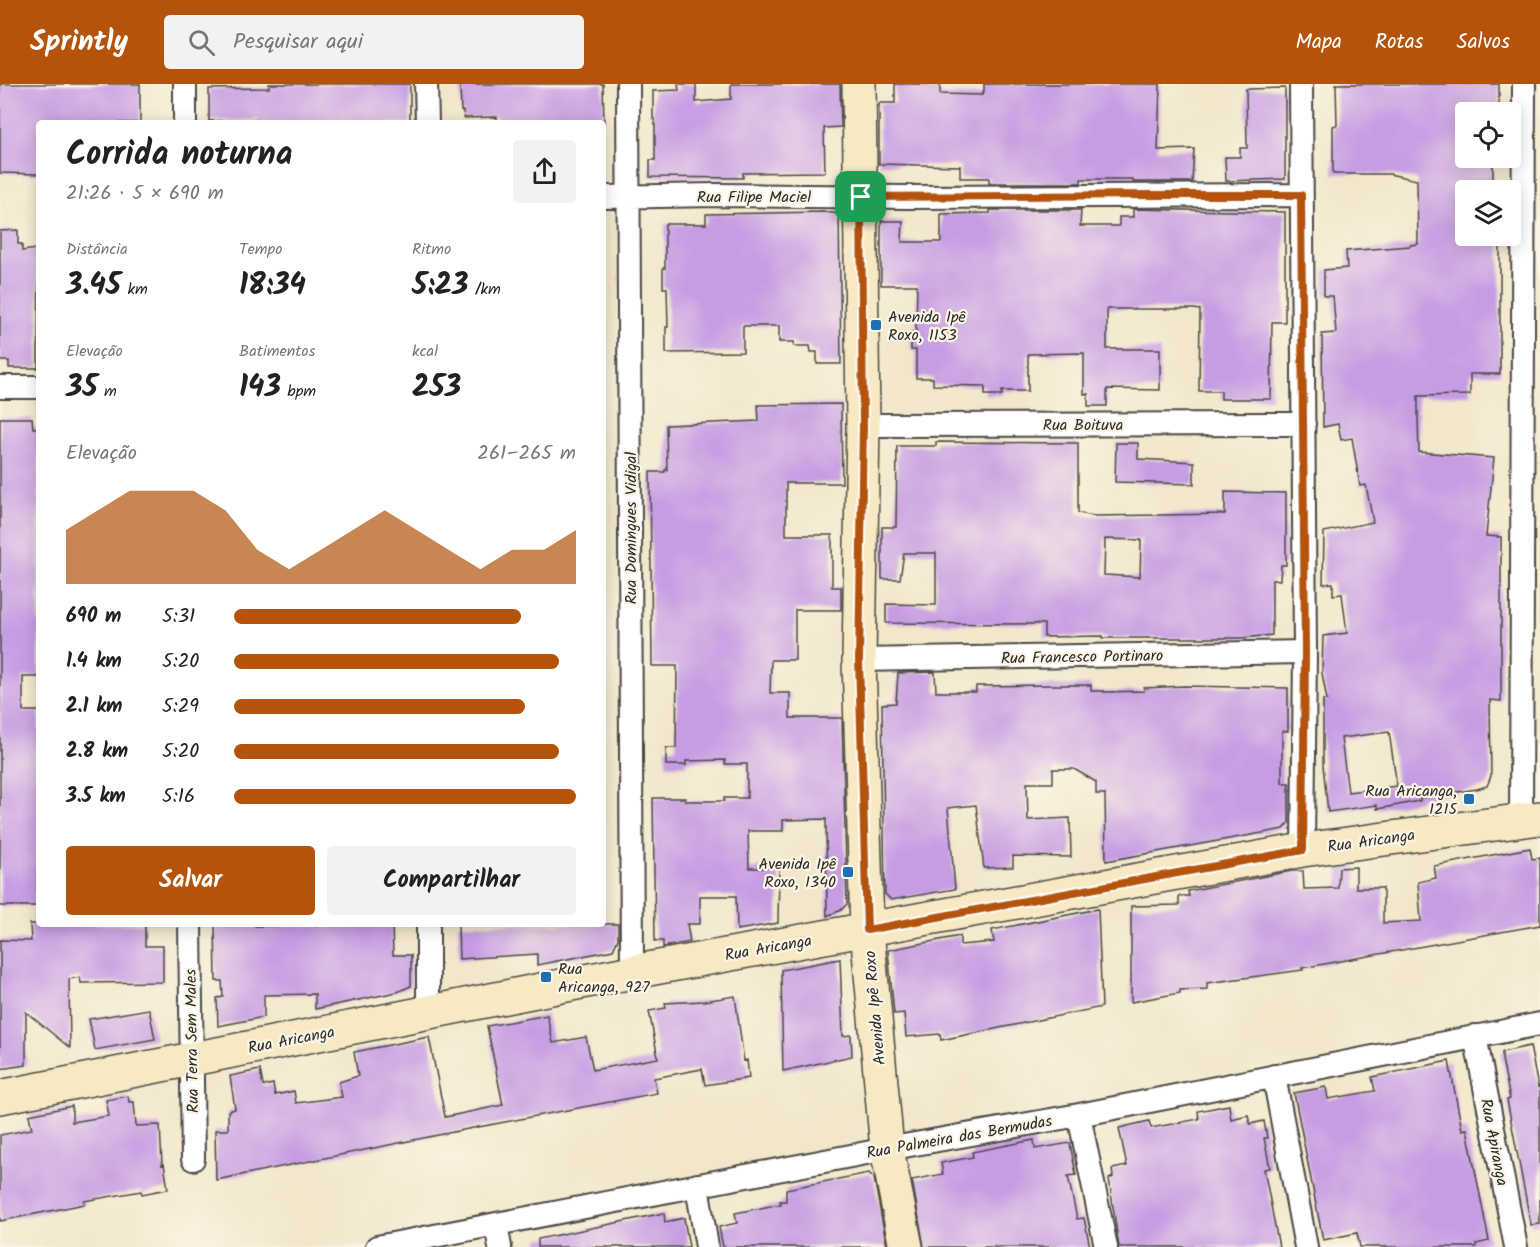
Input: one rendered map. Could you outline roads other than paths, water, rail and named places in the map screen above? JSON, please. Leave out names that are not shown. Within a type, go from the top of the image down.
[{"type":"street","points":[[185,84],[185,120]]},
{"type":"street","points":[[426,84],[427,120]]},
{"type":"street","name":"Rua Domingues Vidigal","points":[[628,84],[632,972]]},
{"type":"street","name":"Avenida Ipê Roxo","points":[[859,84],[863,425],[859,660],[867,930],[886,1149],[906,1247]]},
{"type":"street","points":[[1301,84],[1305,652],[1303,850]]},
{"type":"street","points":[[1524,84],[1532,187],[1530,819]]},
{"type":"street","name":"Rua Filipe Maciel","points":[[606,197],[1301,195]]},
{"type":"street","points":[[0,387],[36,387]]},
{"type":"street","name":"Rua Boituva","points":[[863,425],[1304,424]]},
{"type":"street","name":"Rua Francesco Portinaro","points":[[859,660],[1305,652]]},
{"type":"street","name":"Rua Aricanga","points":[[0,1097],[632,972],[1303,850],[1450,828],[1530,819]]},
{"type":"street","name":"Rua Terra Sem Males","points":[[190,927],[193,1159]]},
{"type":"street","points":[[428,927],[428,1012]]},
{"type":"street","name":"Rua Palmeira das Bermudas","points":[[377,1247],[886,1149],[1079,1115],[1540,1024]]},
{"type":"street","name":"Rua Apiranga","points":[[1475,1036],[1516,1247]]},
{"type":"street","points":[[1274,1076],[1306,1247]]},
{"type":"street","points":[[1079,1115],[1106,1247]]},
{"type":"street","points":[[697,1185],[707,1247]]},
{"type":"street","points":[[496,1224],[500,1247]]},
{"type":"place","name":"Avenida Ipê Roxo, 1153","points":[[876,325]]},
{"type":"place","name":"Rua Aricanga, 1215","points":[[1469,799]]},
{"type":"place","name":"Avenida Ipê Roxo, 1340","points":[[848,872]]},
{"type":"place","name":"Rua Aricanga, 927","points":[[546,977]]}]
